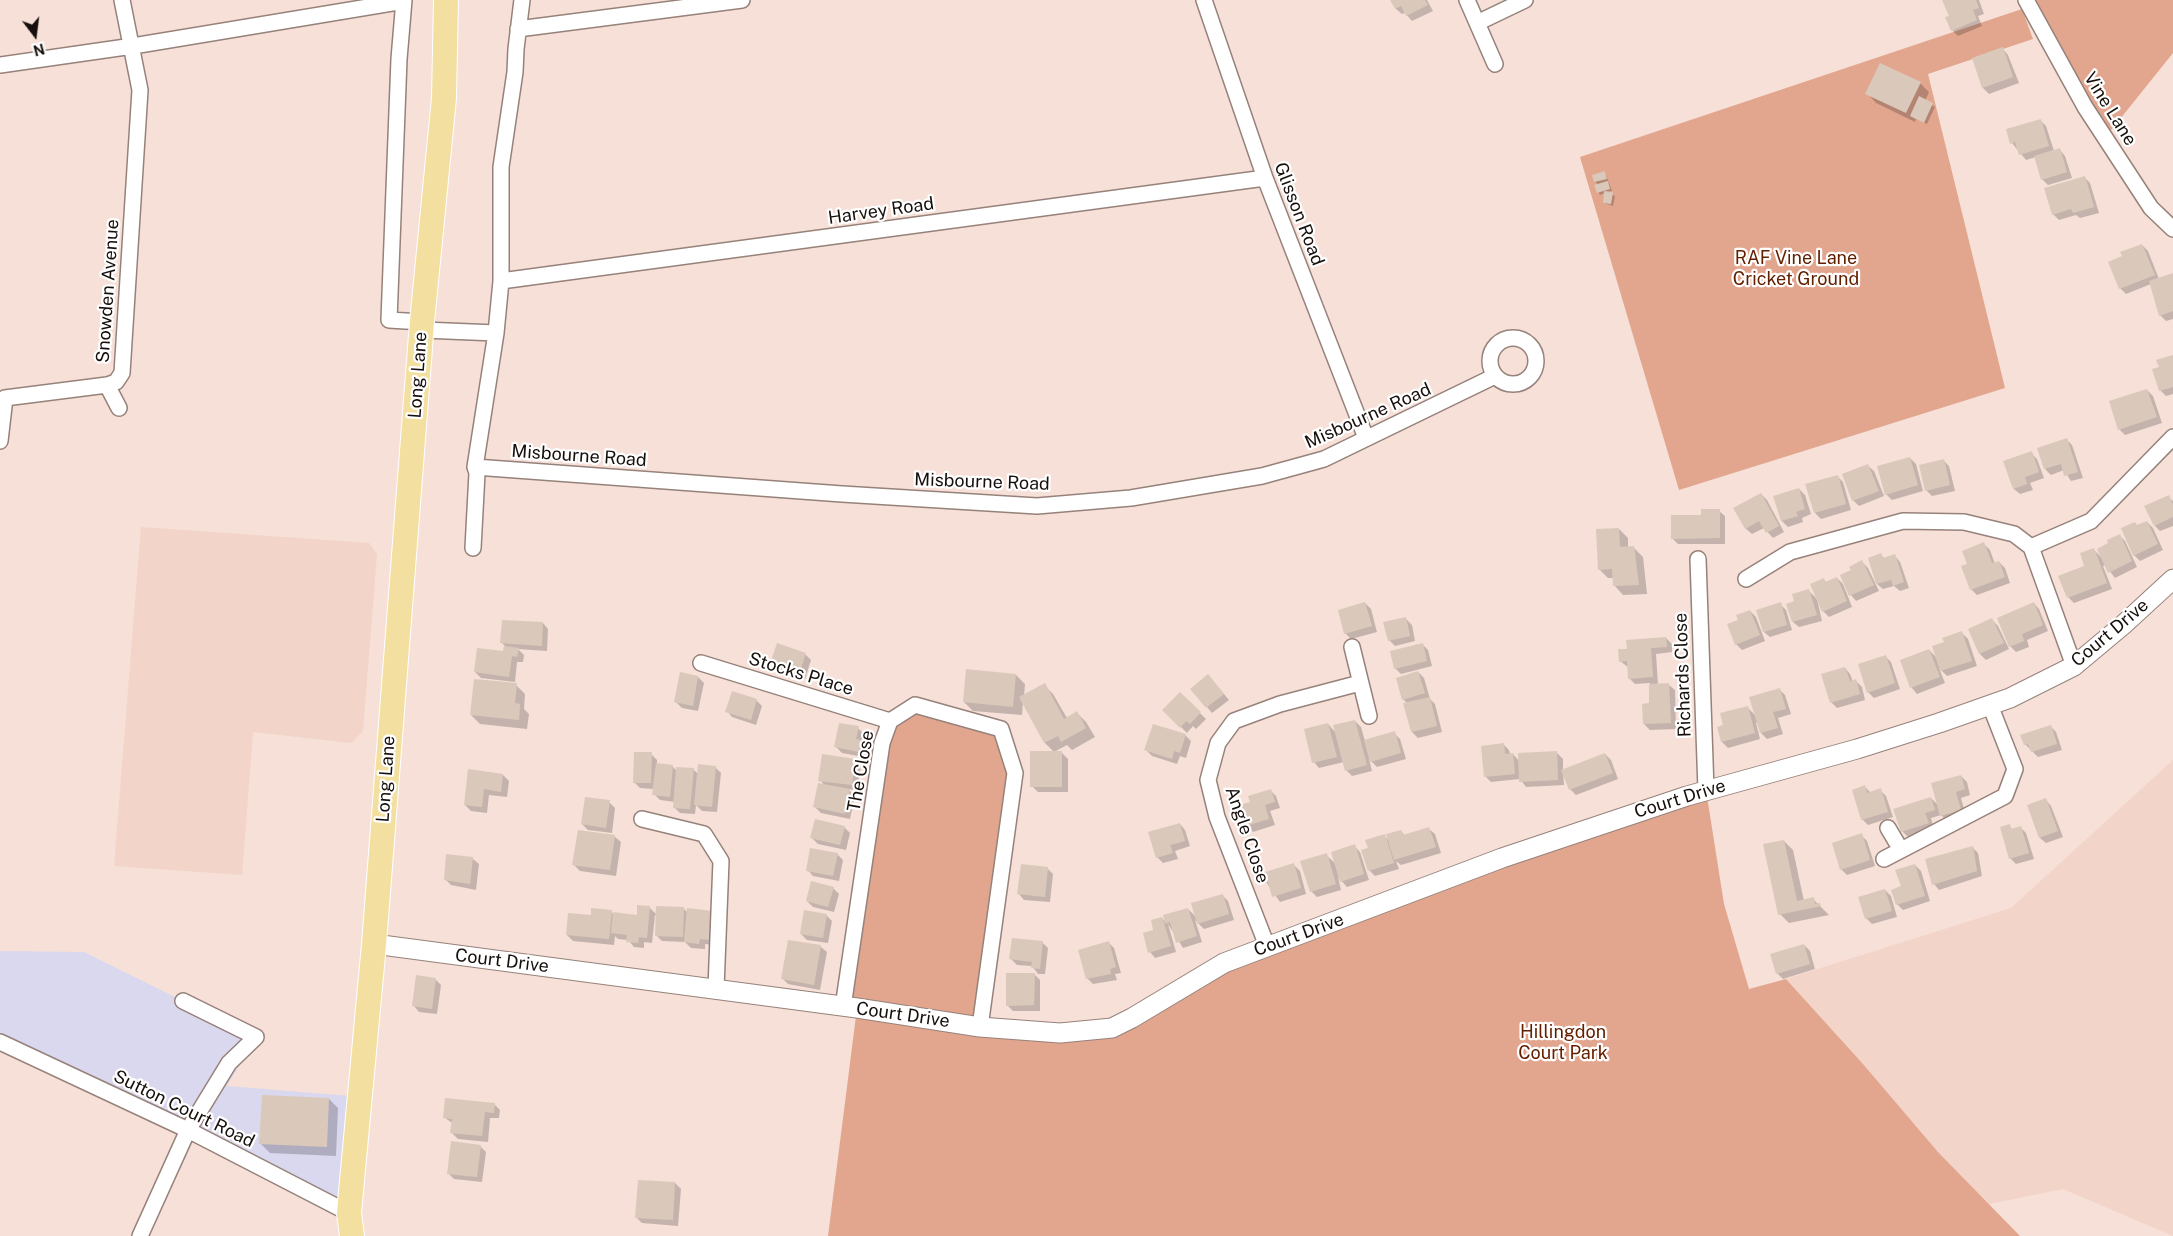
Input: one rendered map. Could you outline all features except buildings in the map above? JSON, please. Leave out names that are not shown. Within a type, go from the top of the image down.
[{"type":"main road","name":"Long Lane","points":[[350,1224],[374,944],[422,326],[444,98],[446,0]]},
{"type":"street","name":"Snowden Avenue","points":[[0,441],[2,398],[107,385],[116,382],[122,373],[140,90],[133,46],[122,0]]},
{"type":"street","points":[[0,65],[133,46],[404,0]]},
{"type":"street","name":"Long Lane","points":[[404,0],[399,59],[389,320],[422,326]]},
{"type":"street","points":[[473,548],[477,473],[475,467],[496,333],[501,281],[501,167],[515,72],[522,0]]},
{"type":"street","points":[[518,29],[742,0]]},
{"type":"street","name":"Glisson Road","points":[[1204,0],[1265,178],[1366,438]]},
{"type":"street","points":[[1467,0],[1495,64]]},
{"type":"street","points":[[1477,23],[1525,0]]},
{"type":"street","name":"Vine Lane","points":[[2026,0],[2085,107],[2151,208],[2173,229]]},
{"type":"street","name":"Harvey Road","points":[[501,281],[1265,178]]},
{"type":"street","points":[[422,326],[496,333]]},
{"type":"street","name":"Misbourne Road","points":[[475,467],[842,494],[1037,506],[1131,498],[1262,476],[1324,459],[1366,438],[1386,431],[1495,376]]},
{"type":"street","points":[[107,385],[119,408]]},
{"type":"street","points":[[2031,547],[2091,521],[2173,437]]},
{"type":"street","points":[[1746,579],[1790,552],[1903,521],[1964,522],[2014,534],[2031,547],[2074,666]]},
{"type":"street","name":"Richards Close","points":[[1698,559],[1706,790]]},
{"type":"street","name":"Court Drive","points":[[374,944],[716,988],[980,1027],[1060,1033],[1112,1028],[1224,963],[1502,858],[1706,790],[1857,749],[2010,698],[2074,666],[2123,625],[2173,579]]},
{"type":"street","points":[[1352,647],[1369,716]]},
{"type":"street","name":"Stocks Place","points":[[700,663],[890,721]]},
{"type":"street","name":"Angle Close","points":[[1267,946],[1217,817],[1208,780],[1218,743],[1234,721],[1280,704],[1360,682]]},
{"type":"street","name":"The Close","points":[[843,1007],[882,743],[890,721],[915,705],[1001,729],[1015,773],[980,1027]]},
{"type":"street","points":[[1884,859],[2005,796],[2015,769],[1990,705]]},
{"type":"street","points":[[642,819],[704,834],[721,861],[716,988]]},
{"type":"street","points":[[1888,828],[1901,850]]},
{"type":"street","points":[[140,1236],[188,1130],[229,1063],[256,1037],[183,1001]]},
{"type":"street","name":"Sutton Court Road","points":[[0,1042],[188,1130],[350,1224]]},
{"type":"shaded area","points":[[141,527],[369,543],[377,554],[363,731],[351,743],[253,732],[242,875],[114,866]]},
{"type":"shaded area","points":[[2173,760],[2173,1236],[2063,1189],[1989,1204],[1938,1152],[1863,1064],[1786,979],[2011,908]]},
{"type":"shaded area","points":[[0,951],[84,952],[256,1037],[227,1086],[351,1096],[349,1213],[0,1042]]},
{"type":"green space","points":[[2030,0],[2173,0],[2173,53],[2108,134]]},
{"type":"green space","name":"RAF Vine Lane Cricket Ground","points":[[2022,9],[2033,39],[1928,74],[2005,388],[1679,490],[1580,157]]},
{"type":"green space","name":"Hillingdon Court Park","points":[[915,705],[1001,729],[1015,773],[980,1026],[1086,1031],[1193,981],[1706,790],[1724,904],[1749,989],[1786,979],[1863,1064],[1938,1152],[2020,1236],[828,1236],[857,1008],[843,1007],[890,721]]}]
